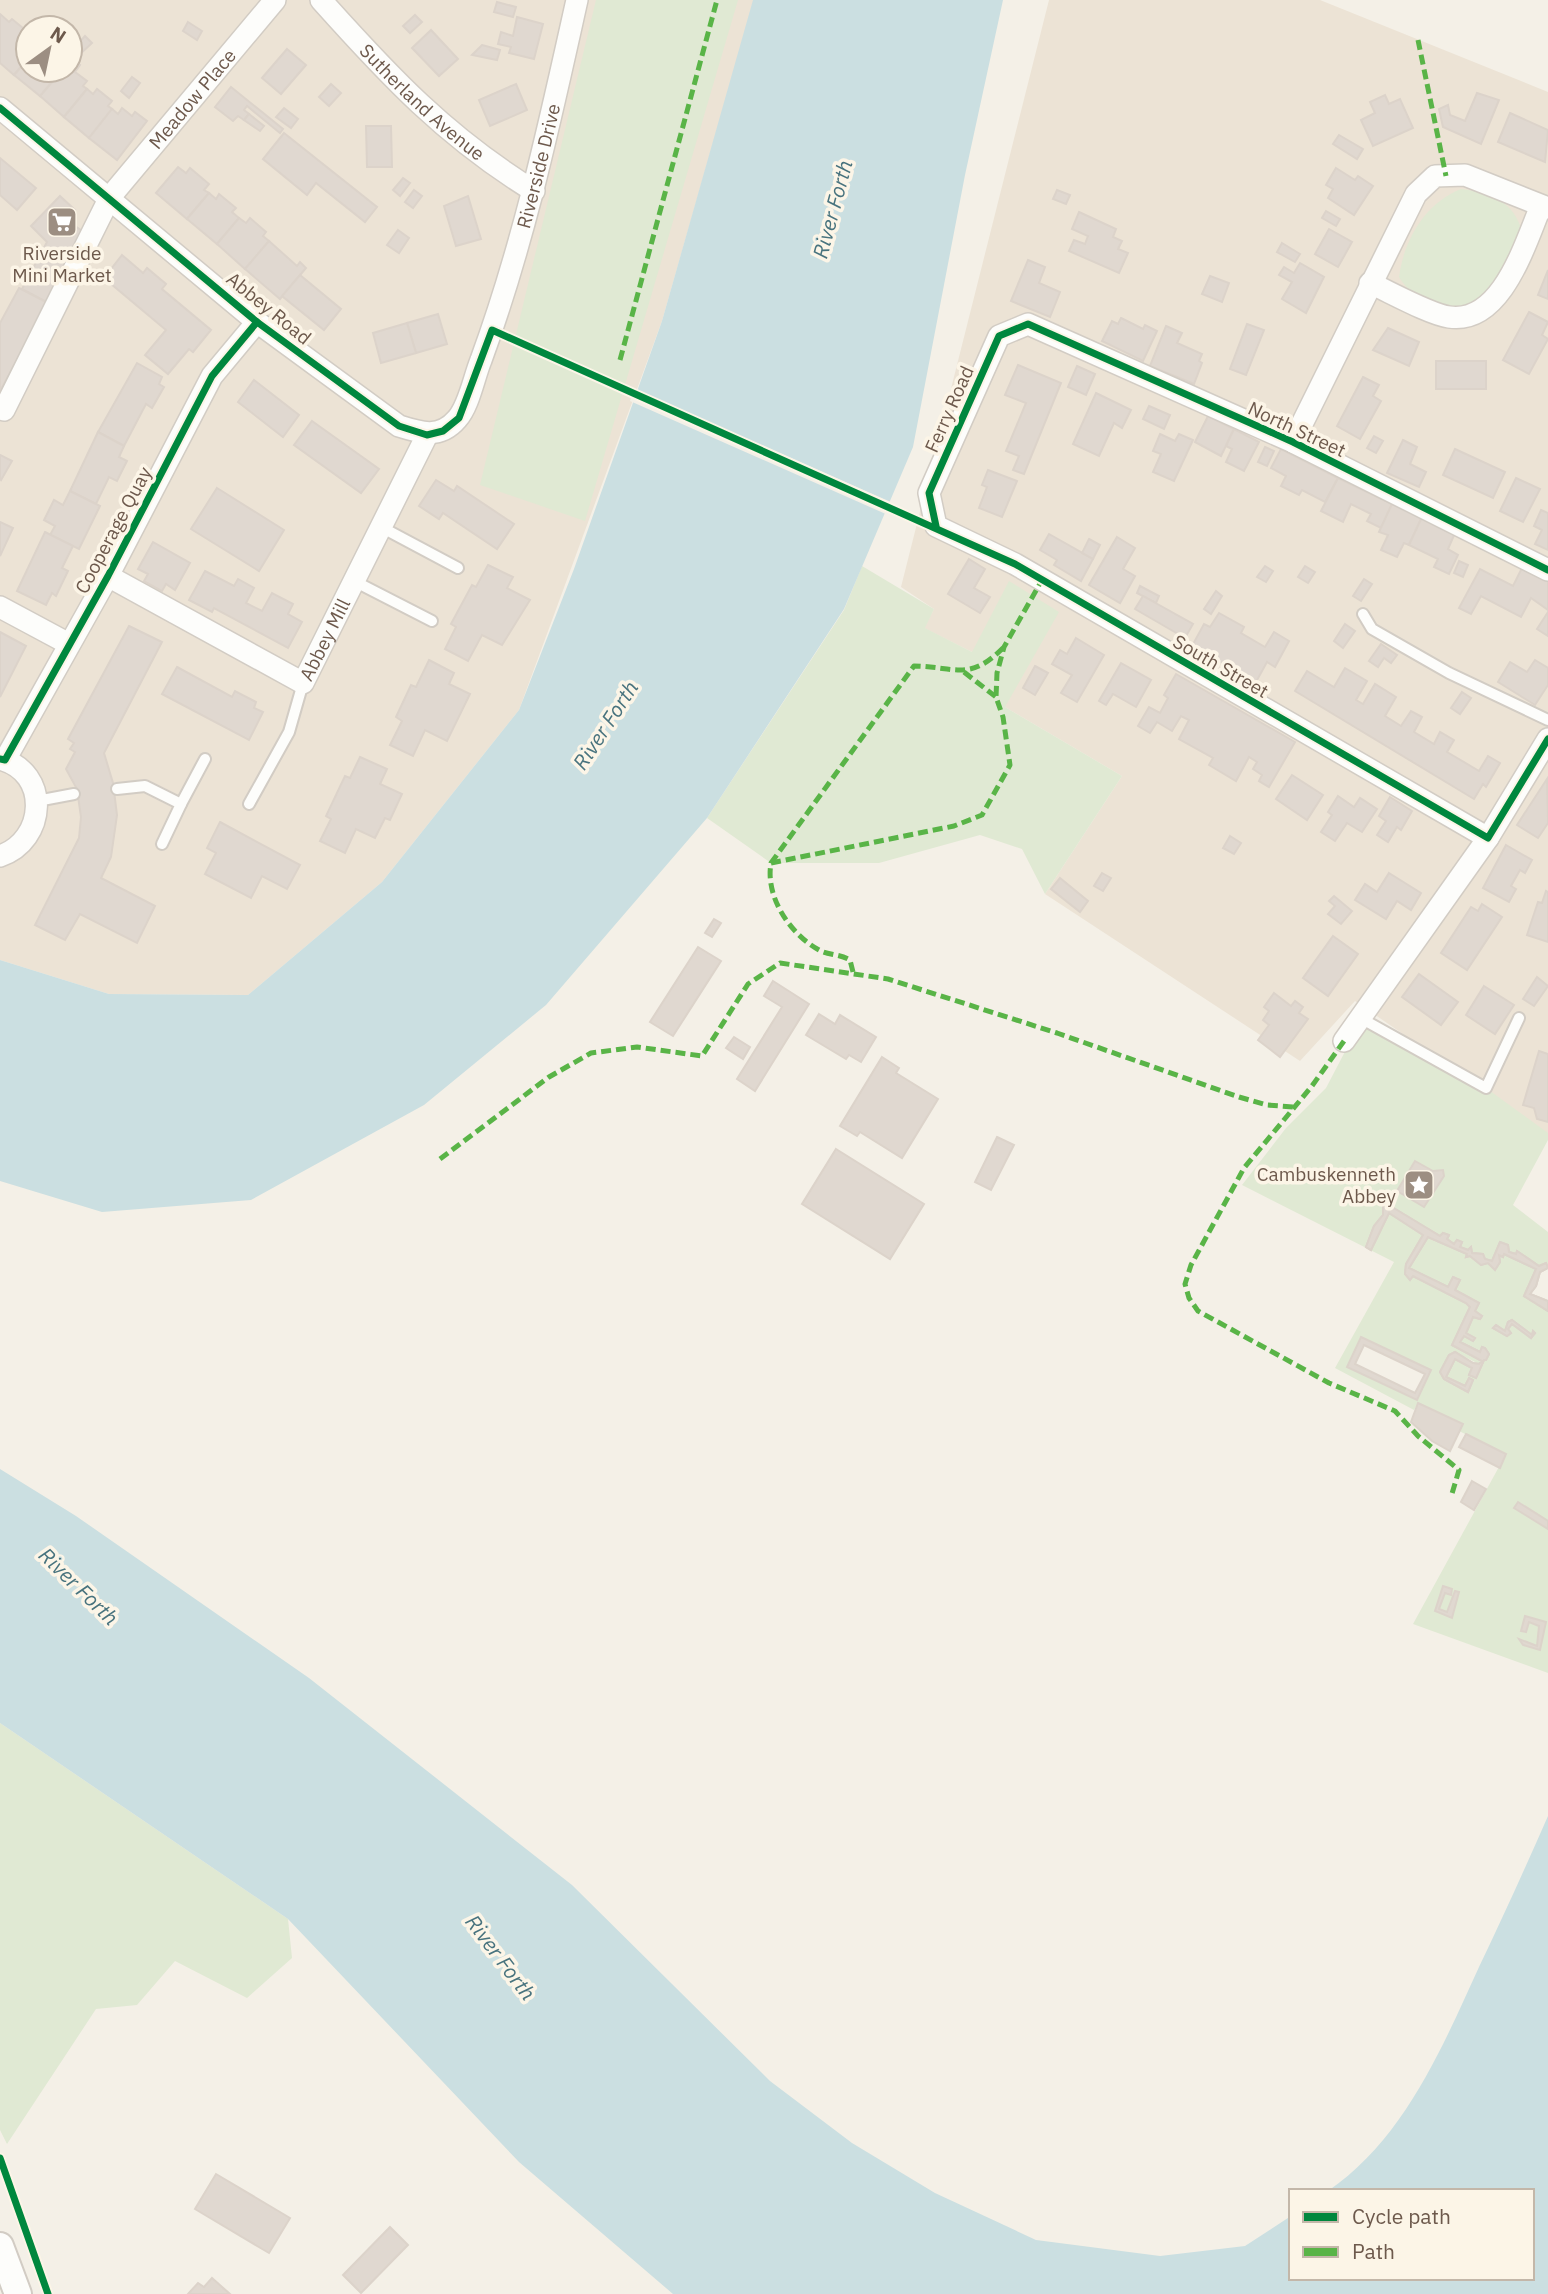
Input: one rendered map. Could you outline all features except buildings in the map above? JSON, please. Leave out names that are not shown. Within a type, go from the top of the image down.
[{"type":"street","name":"Meadow Place","points":[[4,410],[110,197],[275,0]]},
{"type":"street","name":"Sutherland Avenue","points":[[321,0],[382,69],[434,119],[484,161],[534,191]]},
{"type":"street","name":"Riverside Drive","points":[[427,435],[443,431],[459,418],[492,330],[534,191],[577,0]]},
{"type":"street","name":"Abbey Road","points":[[0,108],[257,321],[400,426],[427,435]]},
{"type":"street","points":[[1293,442],[1370,283],[1416,194],[1436,176],[1465,175],[1545,207],[1509,280],[1482,311],[1450,317],[1370,283]]},
{"type":"street","name":"Cooperage Quay","points":[[3,760],[108,576],[212,376],[257,321]]},
{"type":"street","name":"North Street","points":[[1028,324],[1293,442],[1548,570]]},
{"type":"street","name":"Ferry Road","points":[[936,526],[929,492],[999,336],[1028,324]]},
{"type":"street","name":"Abbey Mill","points":[[108,576],[303,683],[427,435]]},
{"type":"street","name":"South Street","points":[[936,526],[1015,564],[1488,838]]},
{"type":"street","points":[[0,607],[69,644]]},
{"type":"street","points":[[1344,1041],[1488,838],[1548,738]]},
{"type":"street","points":[[0,856],[22,844],[32,831],[37,801],[27,776],[3,760]]},
{"type":"street","points":[[0,2246],[19,2294]]},
{"type":"lane","points":[[381,527],[458,568]]},
{"type":"lane","points":[[354,581],[432,621]]},
{"type":"lane","points":[[1363,614],[1372,629],[1449,673],[1548,720]]},
{"type":"lane","points":[[249,804],[289,732],[303,683]]},
{"type":"lane","points":[[162,844],[205,759]]},
{"type":"lane","points":[[117,789],[145,786],[181,804]]},
{"type":"lane","points":[[37,801],[74,794]]},
{"type":"lane","points":[[1362,1019],[1486,1088],[1519,1018]]},
{"type":"shaded area","points":[[0,0],[754,0],[662,321],[519,710],[382,882],[248,995],[109,994],[0,960]]},
{"type":"shaded area","points":[[1049,0],[1320,0],[1548,92],[1548,1134],[1355,1001],[1300,1061],[1045,894],[1122,776],[1005,707],[972,652],[924,628],[934,609],[901,587]]},
{"type":"green space","points":[[596,0],[738,0],[585,521],[480,485]]},
{"type":"green space","points":[[1461,189],[1498,199],[1512,211],[1521,228],[1507,268],[1490,293],[1467,308],[1453,310],[1413,292],[1399,277],[1406,250],[1418,224],[1437,203]]},
{"type":"green space","points":[[862,566],[934,609],[925,628],[972,652],[1009,581],[1059,612],[1005,707],[1122,776],[1045,894],[1022,849],[980,835],[879,863],[771,863],[707,818],[844,610]]},
{"type":"green space","points":[[1362,1019],[1486,1088],[1548,1133],[1548,1140],[1513,1205],[1548,1232],[1548,1268],[1546,1263],[1539,1266],[1518,1252],[1509,1252],[1508,1245],[1501,1242],[1492,1261],[1485,1259],[1484,1255],[1472,1253],[1471,1247],[1468,1250],[1460,1247],[1462,1242],[1457,1240],[1454,1244],[1447,1239],[1448,1235],[1443,1233],[1440,1236],[1387,1205],[1383,1206],[1383,1215],[1374,1226],[1366,1246],[1371,1249],[1389,1213],[1423,1235],[1406,1264],[1405,1274],[1410,1280],[1413,1276],[1470,1307],[1453,1345],[1482,1361],[1479,1364],[1455,1352],[1449,1355],[1440,1372],[1444,1379],[1467,1391],[1473,1380],[1469,1378],[1465,1386],[1446,1377],[1455,1359],[1472,1368],[1469,1375],[1475,1378],[1484,1360],[1487,1360],[1489,1354],[1485,1348],[1482,1347],[1480,1352],[1460,1342],[1464,1336],[1475,1338],[1466,1333],[1473,1317],[1480,1319],[1482,1316],[1475,1311],[1479,1303],[1455,1290],[1459,1279],[1453,1277],[1448,1287],[1409,1268],[1428,1237],[1467,1254],[1467,1257],[1470,1256],[1481,1265],[1488,1263],[1494,1270],[1500,1262],[1499,1255],[1503,1257],[1504,1254],[1536,1269],[1525,1296],[1548,1311],[1548,1521],[1519,1502],[1515,1508],[1548,1529],[1548,1673],[1413,1624],[1506,1454],[1459,1431],[1462,1424],[1418,1403],[1414,1410],[1335,1368],[1394,1262],[1242,1185],[1286,1128],[1326,1088]],"holes":[[[1361,1337],[1431,1370],[1417,1400],[1347,1367]]]},
{"type":"green space","points":[[0,1723],[288,1919],[292,1958],[247,1998],[175,1961],[137,2005],[96,2009],[7,2144],[0,2130]]},
{"type":"water","name":"River Forth","points":[[753,0],[1003,0],[965,175],[913,447],[844,609],[707,818],[546,1005],[424,1105],[251,1200],[102,1212],[0,1181],[0,960],[109,994],[248,995],[382,882],[519,710],[574,569],[662,321]]},
{"type":"water","name":"River Forth","points":[[0,1469],[76,1516],[309,1678],[572,1885],[770,2081],[852,2143],[935,2193],[1036,2240],[1160,2256],[1245,2246],[1289,2217],[1289,2280],[1534,2280],[1534,2189],[1331,2189],[1355,2170],[1378,2145],[1418,2090],[1450,2029],[1548,1816],[1548,2294],[673,2294],[519,2162],[288,1919],[0,1723]]},
{"type":"pier","points":[[634,389],[893,503],[888,515],[630,401]]},
{"type":"marked path","points":[[620,360],[717,0]]},
{"type":"marked path","points":[[1418,40],[1446,176]]},
{"type":"marked path","points":[[771,863],[954,826],[982,815],[1010,765],[1003,717],[996,697],[997,673],[1004,647],[1042,580]]},
{"type":"marked path","points":[[853,972],[850,960],[819,950],[789,924],[772,889],[771,863],[914,666],[972,669],[992,658],[1004,647]]},
{"type":"marked path","points":[[964,672],[996,697]]},
{"type":"marked path","points":[[440,1159],[549,1077],[591,1053],[637,1047],[702,1056],[748,984],[780,963],[888,979],[1057,1033],[1239,1097],[1267,1105],[1294,1107]]},
{"type":"marked path","points":[[1344,1041],[1312,1086],[1244,1168],[1191,1265],[1185,1284],[1189,1298],[1198,1311],[1329,1383],[1395,1411],[1418,1436],[1459,1470],[1451,1497]]},
{"type":"cycle path","points":[[0,108],[257,322],[399,426],[427,435],[443,431],[459,418],[492,330],[1015,564],[1488,838],[1548,739]]},
{"type":"cycle path","points":[[0,759],[5,760],[108,576],[212,376],[257,322]]},
{"type":"cycle path","points":[[936,526],[929,493],[999,336],[1028,324],[1293,442],[1548,570]]},
{"type":"cycle path","points":[[0,2158],[48,2294]]},
{"type":"place","name":"Riverside Mini Market","points":[[62,222]]},
{"type":"place","name":"Cambuskenneth Abbey","points":[[1419,1185]]}]
